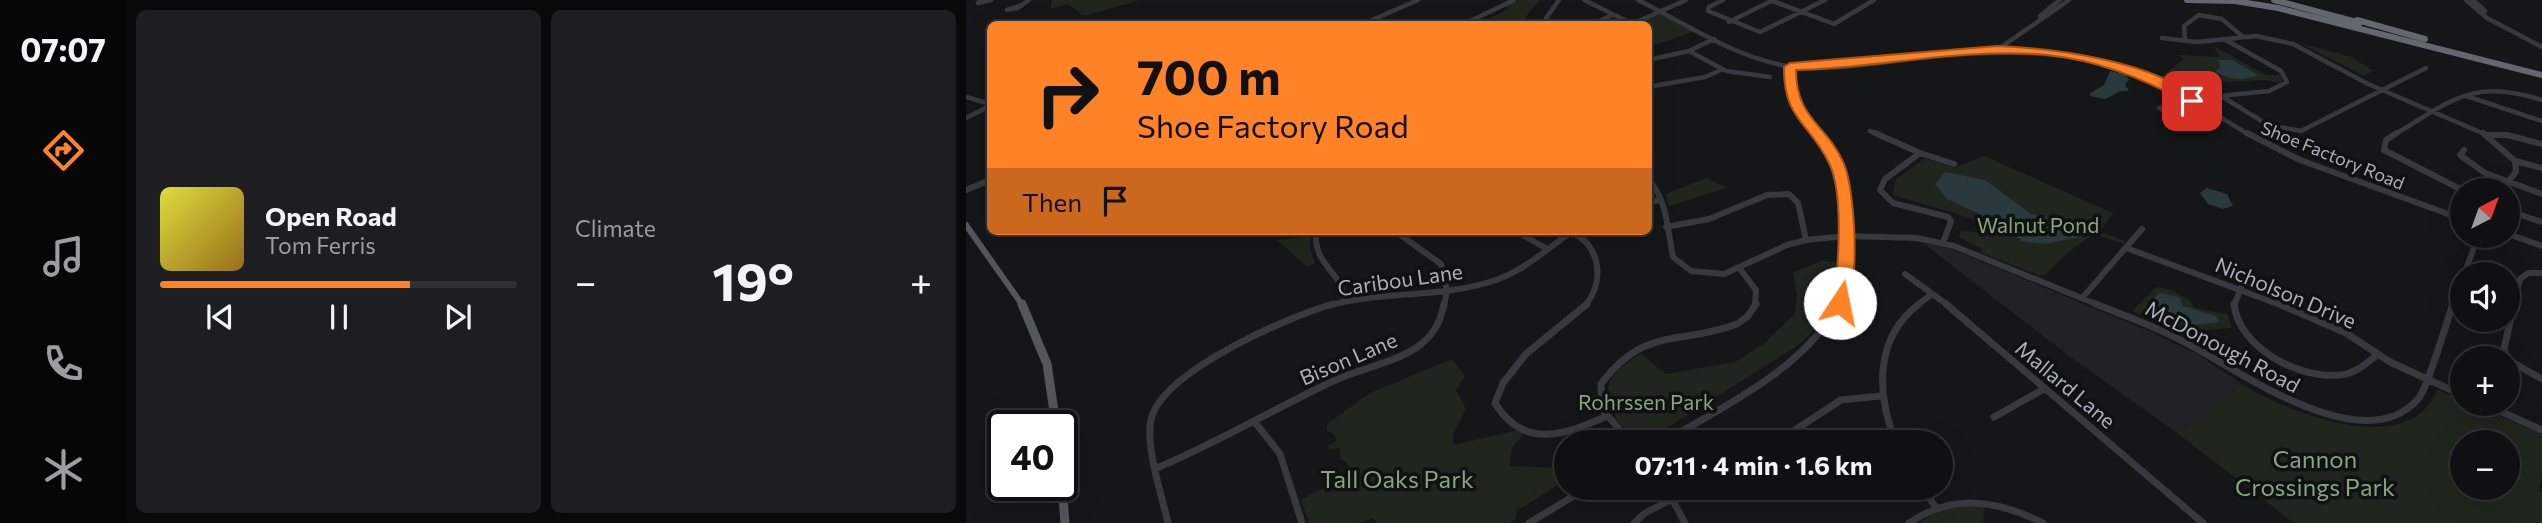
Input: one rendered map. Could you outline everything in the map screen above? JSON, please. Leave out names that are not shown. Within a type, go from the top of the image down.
[{"type":"highway","points":[[2187,0],[2259,4],[2542,74]]},
{"type":"highway","points":[[2257,0],[2542,74]]},
{"type":"highway","points":[[2274,0],[2464,50]]},
{"type":"highway","points":[[2284,0],[2542,74]]},
{"type":"main road","points":[[966,225],[1032,316],[1046,354],[1054,410]]},
{"type":"main road","points":[[1063,501],[1065,523]]},
{"type":"street","points":[[983,0],[978,3],[991,0]]},
{"type":"street","points":[[1020,6],[1029,0]]},
{"type":"street","points":[[1370,21],[1418,0]]},
{"type":"street","points":[[1470,21],[1514,0]]},
{"type":"street","points":[[1548,21],[1547,13],[1559,0]]},
{"type":"street","points":[[1584,0],[1623,21]]},
{"type":"street","name":"Shoe Factory Road","points":[[1637,0],[1751,58],[1790,67],[1833,66],[1997,50],[2049,52],[2086,58],[2158,82],[2255,138],[2300,160],[2450,215]]},
{"type":"street","points":[[1635,21],[1678,0]]},
{"type":"street","points":[[1659,10],[1686,0]]},
{"type":"street","points":[[1723,0],[1707,9],[1729,22],[1760,32],[1825,0]]},
{"type":"street","points":[[1729,22],[1772,0],[1834,24],[1874,0]]},
{"type":"street","points":[[1997,50],[2060,0]]},
{"type":"street","points":[[2010,40],[2068,0]]},
{"type":"street","points":[[2466,0],[2495,23],[2542,45]]},
{"type":"street","points":[[2473,0],[2501,22],[2542,45]]},
{"type":"street","points":[[1599,21],[1612,15]]},
{"type":"street","points":[[2185,41],[2184,26],[2199,15],[2222,19],[2243,37]]},
{"type":"street","points":[[2162,38],[2185,41],[2267,37],[2293,44],[2384,90],[2487,135],[2515,161],[2542,168]]},
{"type":"street","points":[[1652,59],[1689,51],[1714,39]]},
{"type":"street","points":[[2180,106],[2218,94],[2269,92],[2285,85],[2288,79],[2281,71],[2224,39]]},
{"type":"street","points":[[1689,51],[1723,69],[1770,77]]},
{"type":"street","points":[[1683,430],[1797,358],[1824,332],[1843,293],[1847,272],[1846,236],[1837,163],[1799,111],[1790,90],[1790,67]]},
{"type":"street","points":[[2218,94],[2267,125],[2301,131],[2426,68]]},
{"type":"street","points":[[1652,86],[1705,77],[1723,69]]},
{"type":"street","points":[[2450,183],[2385,150],[2386,141],[2434,111],[2489,88],[2542,100]]},
{"type":"street","points":[[2466,96],[2542,121]]},
{"type":"street","points":[[966,97],[987,103]]},
{"type":"street","points":[[966,118],[987,108]]},
{"type":"street","points":[[1870,131],[1920,153],[1954,164]]},
{"type":"street","points":[[2487,135],[2507,135],[2542,144]]},
{"type":"street","points":[[2464,150],[2460,155],[2462,159],[2499,178]]},
{"type":"street","points":[[1920,153],[1885,179],[1880,190],[1893,203],[1948,217],[1951,221],[1943,243]]},
{"type":"street","points":[[2512,178],[2516,172],[2515,161]]},
{"type":"street","points":[[966,190],[987,181]]},
{"type":"street","points":[[1619,430],[1607,416],[1599,397],[1601,384],[1609,372],[1635,350],[1660,338],[1717,331],[1750,315],[1758,299],[1754,282],[1740,269],[1708,274],[1681,265],[1673,257],[1661,200],[1652,184]]},
{"type":"street","points":[[1790,195],[1794,186]]},
{"type":"street","points":[[2520,187],[2542,194]]},
{"type":"street","points":[[1666,227],[1710,219],[1775,194],[1790,195],[1800,207],[1801,231],[1806,240]]},
{"type":"street","points":[[1652,201],[1661,200]]},
{"type":"street","points":[[2520,215],[2542,222]]},
{"type":"street","points":[[2083,297],[2129,249],[2142,229]]},
{"type":"street","points":[[1316,235],[1314,252],[1318,261],[1343,286],[1345,302]]},
{"type":"street","points":[[1401,235],[1441,264],[1447,291]]},
{"type":"street","points":[[1524,235],[1547,249]]},
{"type":"street","name":"Caribou Lane","points":[[1168,523],[1151,430],[1153,412],[1169,391],[1193,371],[1263,332],[1345,302],[1447,291],[1499,279],[1566,235]]},
{"type":"street","points":[[1578,235],[1589,243],[1593,250],[1597,281],[1595,293],[1580,310],[1550,331],[1508,376],[1495,403],[1513,425],[1548,435],[1572,432],[1607,416]]},
{"type":"street","name":"McDonough Road","points":[[1740,269],[1787,245],[1806,240],[1846,236],[1917,238],[1943,243],[2083,297],[2194,346],[2255,386],[2292,404],[2360,419],[2385,418],[2419,399],[2450,312]]},
{"type":"street","points":[[2520,238],[2542,246]]},
{"type":"street","name":"Nicholson Drive","points":[[2129,249],[2241,288],[2346,333],[2378,354],[2450,390]]},
{"type":"street","points":[[2520,279],[2528,273],[2542,273]]},
{"type":"street","name":"Mallard Lane","points":[[1905,274],[1958,312],[1985,340],[2203,523]]},
{"type":"street","points":[[2241,288],[2234,297],[2232,308],[2235,321],[2251,340],[2283,362],[2311,373],[2340,375],[2355,371],[2378,354]]},
{"type":"street","name":"Bison Lane","points":[[1157,468],[1208,447],[1351,373],[1400,356],[1417,347],[1435,332],[1447,291]]},
{"type":"street","points":[[1892,430],[1881,396],[1881,364],[1887,345],[1901,319],[1913,306],[1932,294]]},
{"type":"street","points":[[2520,369],[2542,379]]},
{"type":"street","points":[[1994,417],[2044,389]]},
{"type":"street","points":[[1795,430],[1841,400],[1881,396]]},
{"type":"street","points":[[2512,416],[2542,429]]},
{"type":"street","points":[[1254,421],[1280,454],[1302,523]]},
{"type":"street","points":[[1529,523],[1567,500]]},
{"type":"street","points":[[1634,523],[1645,513],[1668,500]]},
{"type":"street","points":[[1673,500],[1685,523]]},
{"type":"street","points":[[1931,500],[1935,506]]},
{"type":"street","points":[[1909,523],[1935,506],[1954,501],[1983,501],[2005,506],[2043,523]]},
{"type":"shaded area","points":[[2219,60],[2232,60],[2258,75],[2241,79],[2220,74],[2215,72],[2220,67]]},
{"type":"shaded area","points":[[2110,71],[2126,75],[2129,80],[2125,84],[2129,91],[2121,91],[2105,99],[2090,96],[2090,93],[2104,85]]},
{"type":"shaded area","points":[[1945,172],[1985,180],[2031,214],[2076,223],[2081,237],[2044,244],[2022,241],[2008,227],[1947,199],[1935,184]]},
{"type":"shaded area","points":[[2207,188],[2227,194],[2233,206],[2223,209],[2208,204],[2200,193]]},
{"type":"shaded area","points":[[1923,243],[1951,249],[2149,331],[2197,354],[2242,384],[2177,433],[2065,353]]},
{"type":"shaded area","points":[[2159,293],[2179,297],[2183,306],[2216,316],[2220,322],[2185,326],[2143,308]]},
{"type":"green space","points":[[1052,0],[1140,0],[1082,15],[1068,4],[1050,9]]},
{"type":"green space","points":[[1520,0],[1540,0],[1527,15],[1526,21],[1485,21],[1509,8],[1503,5]]},
{"type":"green space","points":[[1663,15],[1696,31],[1652,46],[1652,21],[1643,21]]},
{"type":"green space","points":[[2300,43],[2352,57],[2373,71],[2364,76]]},
{"type":"green space","points":[[2214,46],[2266,75],[2281,75],[2282,80],[2279,83],[2259,80],[2224,82],[2202,74],[2178,75],[2212,91],[2195,94],[2161,77],[2184,59],[2178,55],[2219,57]]},
{"type":"green space","name":"Walnut Pond","points":[[1984,156],[2113,213],[2100,232],[2125,241],[2124,244],[2093,234],[2065,255],[2045,275],[2038,275],[1980,252],[1982,249],[1959,237],[1961,230],[1982,233],[1980,221],[1893,195],[1895,180],[1925,158],[1955,168]]},
{"type":"green space","points":[[1707,178],[1727,188],[1669,206],[1665,194]]},
{"type":"green space","points":[[1311,236],[1310,250],[1315,263],[1307,267],[1277,240]]},
{"type":"green space","name":"Rohrssen Park","points":[[1821,261],[1841,262],[1838,287],[1829,309],[1806,338],[1663,430],[1624,428],[1612,411],[1608,393],[1611,380],[1622,367],[1641,354],[1666,374],[1735,362],[1763,344],[1795,314],[1797,295],[1793,273]]},
{"type":"green space","points":[[2156,287],[2169,289],[2188,299],[2195,308],[2227,314],[2232,328],[2202,330],[2215,349],[2132,311]]},
{"type":"green space","name":"Tall Oaks Park","points":[[1452,359],[1465,376],[1456,390],[1466,409],[1454,433],[1453,445],[1518,430],[1526,432],[1512,447],[1509,466],[1554,468],[1554,488],[1520,509],[1517,508],[1516,519],[1509,523],[1377,523],[1373,518],[1359,523],[1309,523],[1301,500],[1351,473],[1346,462],[1340,459],[1340,448],[1329,449],[1328,446],[1337,440],[1334,434],[1327,431],[1327,424],[1370,393]]},
{"type":"green space","name":"Cannon Crossings Park","points":[[2242,384],[2287,407],[2316,417],[2375,427],[2402,423],[2423,411],[2437,389],[2450,395],[2450,416],[2500,416],[2542,434],[2542,475],[2539,491],[2542,492],[2542,523],[2294,523],[2177,433]]},
{"type":"green space","points":[[1985,505],[1983,523],[1918,523],[1944,508]]},
{"type":"route","points":[[1840,303],[1847,272],[1847,253],[1837,163],[1799,111],[1790,90],[1790,67],[1833,66],[1997,50],[2049,52],[2086,58],[2124,69],[2158,82],[2192,101]]}]
